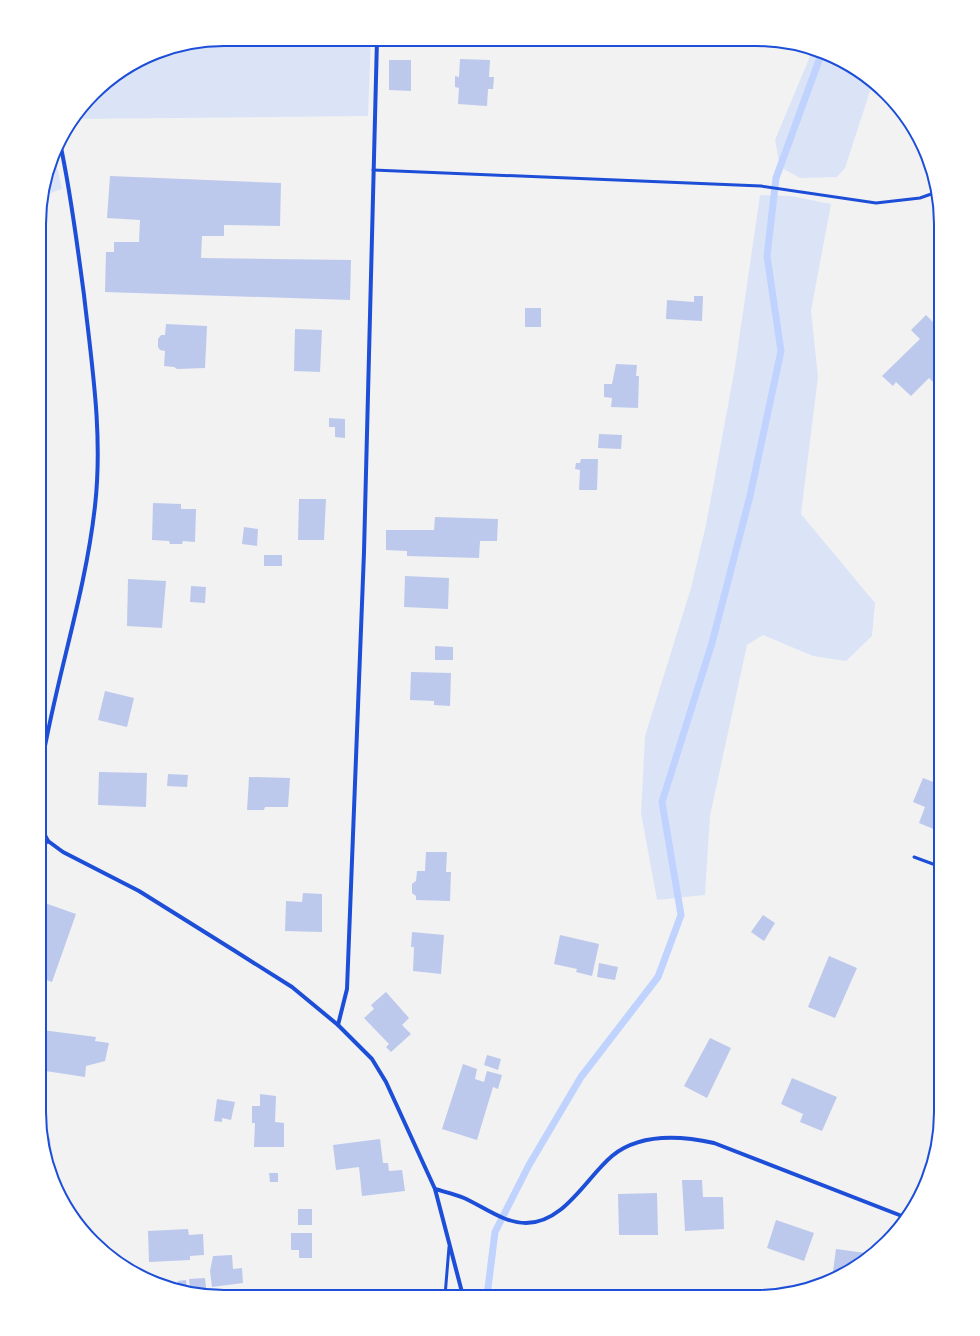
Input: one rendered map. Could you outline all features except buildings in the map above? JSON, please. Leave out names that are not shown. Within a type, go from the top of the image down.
[{"type":"street","points":[[338,1025],[347,989],[364,552],[377,46]]},
{"type":"street","points":[[46,746],[84,572],[95,507],[98,465],[97,416],[93,367],[79,250],[62,152]]},
{"type":"street","points":[[46,837],[48,841],[63,852],[138,891],[292,987],[338,1025],[372,1059],[386,1082],[435,1190],[462,1290]]},
{"type":"street","points":[[435,1190],[459,1196],[514,1222],[527,1223],[543,1219],[560,1210],[613,1155],[632,1144],[668,1138],[692,1138],[714,1143],[901,1216]]},
{"type":"lane","points":[[373,170],[761,186],[790,189],[876,203],[920,198],[931,194]]},
{"type":"lane","points":[[914,857],[934,864]]},
{"type":"lane","points":[[446,1290],[450,1241]]},
{"type":"shaded area","points":[[212,46],[371,46],[368,116],[80,119],[98,98],[115,83],[145,64],[167,55],[189,49]]},
{"type":"shaded area","points":[[811,54],[835,64],[855,76],[871,88],[845,168],[837,177],[800,178],[780,167],[775,140]]},
{"type":"shaded area","points":[[56,164],[62,189],[49,194]]},
{"type":"shaded area","points":[[760,195],[791,196],[831,204],[811,311],[818,377],[801,514],[875,603],[872,636],[846,661],[813,656],[763,635],[747,645],[710,816],[705,895],[657,900],[641,813],[645,736],[691,588],[706,525],[735,367]]},
{"type":"waterway","points":[[488,1290],[495,1232],[529,1165],[581,1077],[658,977],[681,915],[662,802],[712,643],[750,496],[781,351],[767,256],[776,178],[820,58]]}]
